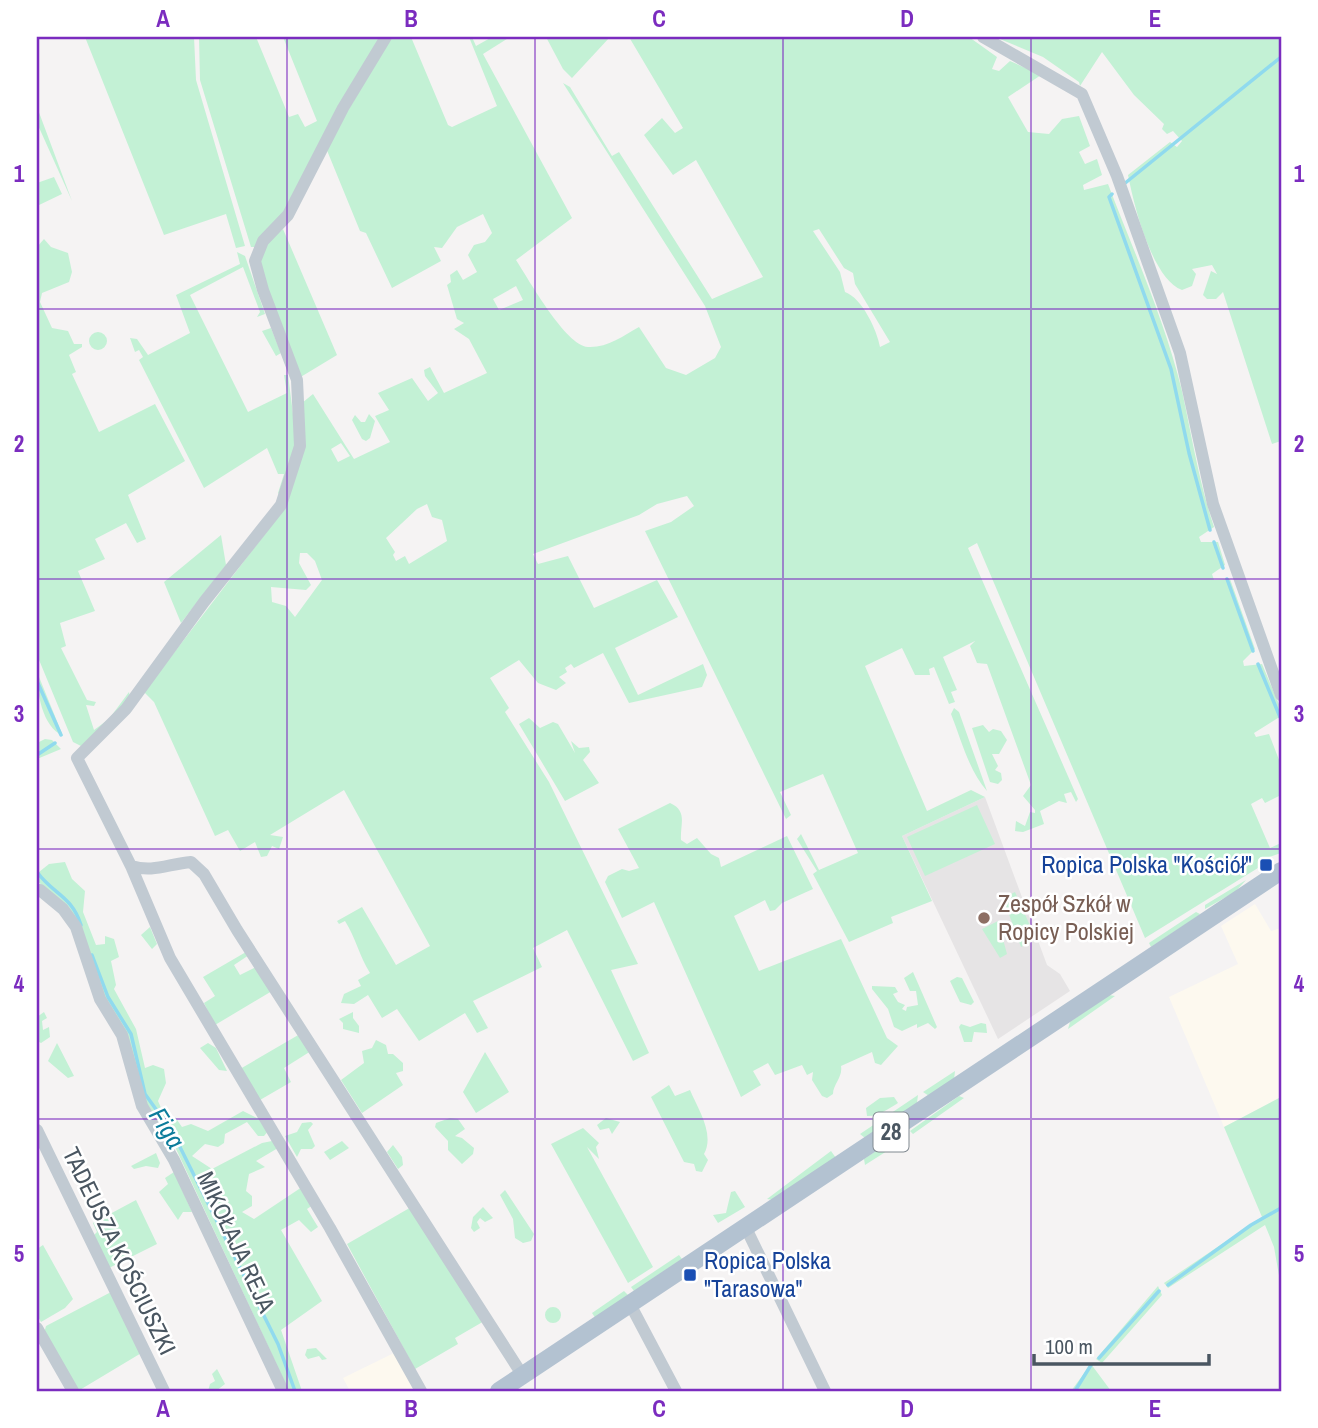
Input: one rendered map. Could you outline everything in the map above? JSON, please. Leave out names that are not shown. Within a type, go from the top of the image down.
[{"type":"main road","name":"28","points":[[499,1391],[1281,871]]},
{"type":"street","points":[[386,37],[343,108],[288,215],[263,241],[256,261],[263,290],[297,380],[300,446],[281,505],[204,602],[126,709],[77,758],[131,866],[170,958],[330,1228],[421,1391]]},
{"type":"street","points":[[983,37],[1082,94],[1117,176],[1180,354],[1213,504],[1281,695]]},
{"type":"street","points":[[131,866],[158,870],[174,863],[191,862],[204,874],[237,930],[523,1376]]},
{"type":"street","name":"MIKOŁAJA REJA","points":[[40,890],[63,909],[76,927],[100,999],[122,1035],[142,1106],[174,1160],[283,1391]]},
{"type":"street","name":"TADEUSZA KOŚCIUSZKI","points":[[37,1130],[164,1391]]},
{"type":"street","points":[[746,1228],[825,1391]]},
{"type":"street","points":[[630,1304],[676,1391]]},
{"type":"street","points":[[37,1328],[74,1391]]},
{"type":"shaded area","name":"Zespół Szkół w Ropicy Polskiej","points":[[985,797],[1047,965],[1060,974],[1070,991],[998,1039],[902,836]]},
{"type":"shaded area","points":[[1255,904],[1271,931],[1281,928],[1281,1097],[1224,1127],[1169,997],[1238,964],[1221,926]]},
{"type":"shaded area","points":[[396,1352],[417,1391],[350,1391],[343,1378]]},
{"type":"green space","points":[[85,37],[194,37],[196,80],[245,246],[236,248],[226,214],[164,235]]},
{"type":"green space","points":[[199,37],[256,37],[289,117],[298,114],[305,127],[317,121],[283,37],[384,37],[300,190],[258,247],[251,247],[200,80]]},
{"type":"green space","points":[[391,37],[411,37],[448,125],[452,127],[497,106],[469,37],[472,37],[476,46],[492,37],[510,37],[483,54],[572,218],[516,260],[549,311],[579,344],[588,347],[602,346],[639,327],[666,368],[686,375],[715,358],[721,347],[705,306],[563,83],[570,87],[612,156],[619,152],[712,299],[763,277],[696,160],[673,175],[644,135],[662,118],[675,133],[683,128],[629,37],[969,37],[997,57],[992,69],[999,71],[1010,61],[1041,75],[1008,97],[1028,132],[1049,134],[1062,119],[1079,116],[1090,146],[1079,152],[1085,164],[1097,159],[1102,175],[1083,185],[1084,190],[1108,184],[1167,339],[1214,527],[1199,537],[1201,542],[1218,542],[1225,565],[1212,574],[1214,580],[1230,579],[1255,649],[1243,661],[1244,666],[1262,664],[1281,709],[1281,716],[1254,733],[1256,737],[1269,734],[1281,765],[1281,795],[1265,803],[1262,798],[1251,804],[1270,848],[1281,843],[1281,853],[1263,859],[1266,863],[1145,938],[977,543],[968,548],[1078,799],[1076,802],[1071,792],[1064,794],[1067,803],[1059,801],[1040,811],[1044,824],[1023,832],[1015,831],[1016,821],[1025,826],[1030,812],[1035,813],[1023,796],[1031,785],[987,664],[977,663],[970,646],[975,641],[943,657],[957,690],[951,692],[955,702],[949,704],[934,667],[929,669],[930,675],[915,675],[902,648],[865,666],[927,811],[971,790],[985,797],[902,836],[932,901],[891,917],[893,923],[849,942],[813,874],[817,871],[797,839],[801,834],[819,870],[858,853],[823,774],[780,792],[791,815],[786,819],[645,531],[671,522],[694,506],[687,496],[657,504],[639,515],[533,554],[538,564],[568,556],[594,608],[657,580],[678,617],[615,648],[638,695],[703,664],[707,675],[702,687],[629,703],[603,653],[574,668],[571,664],[565,668],[567,672],[559,677],[566,683],[556,690],[538,683],[519,660],[490,678],[509,708],[505,712],[549,782],[638,964],[611,970],[649,1053],[633,1061],[567,930],[533,948],[542,967],[473,1001],[488,1028],[477,1033],[465,1013],[419,1041],[397,1009],[382,1018],[368,995],[354,1004],[341,1003],[344,994],[361,986],[358,980],[370,973],[345,921],[339,924],[337,921],[362,907],[396,965],[430,946],[344,790],[270,835],[283,837],[279,849],[272,846],[267,856],[261,857],[255,842],[240,851],[228,830],[215,836],[154,702],[144,692],[284,509],[302,403],[313,394],[354,459],[390,442],[375,416],[389,410],[378,393],[412,378],[428,401],[438,393],[425,376],[424,370],[430,367],[444,393],[487,373],[469,339],[454,329],[464,323],[457,319],[447,285],[451,282],[450,275],[457,270],[463,280],[477,272],[468,255],[474,245],[485,242],[492,233],[483,214],[457,227],[442,248],[434,247],[441,261],[392,288],[366,233],[360,231],[326,148]],"holes":[[[819,229],[844,268],[853,273],[855,284],[890,342],[880,347],[868,315],[857,301],[845,292],[840,272],[813,231]],[[516,286],[523,300],[499,310],[493,299]],[[341,443],[350,456],[338,462],[331,449]],[[427,504],[432,517],[442,520],[447,541],[409,564],[405,556],[396,561],[393,555],[395,552],[386,538],[417,509]],[[300,553],[307,553],[315,561],[322,580],[295,617],[286,606],[272,602],[271,587],[306,590],[311,585],[299,563]]]},
{"type":"green space","points":[[546,37],[610,37],[572,78],[563,69]]},
{"type":"green space","points":[[995,37],[1281,37],[1281,441],[1272,444],[1223,292],[1216,299],[1207,299],[1203,295],[1211,271],[1217,274],[1212,265],[1192,269],[1196,274],[1192,286],[1182,290],[1171,283],[1162,272],[1153,257],[1140,222],[1128,175],[1170,142],[1177,147],[1182,141],[1173,131],[1167,134],[1162,129],[1164,124],[1134,95],[1102,52],[1080,86],[1079,82],[1043,57]]},
{"type":"green space","points":[[37,107],[72,201],[37,123]]},
{"type":"green space","points":[[54,177],[62,194],[37,206],[37,183]]},
{"type":"green space","points":[[283,229],[337,355],[299,378],[269,301],[261,270],[264,250]]},
{"type":"green space","points":[[44,239],[51,247],[68,253],[72,272],[69,282],[42,293],[40,302],[52,328],[68,331],[74,344],[82,344],[82,347],[69,355],[76,372],[72,374],[99,432],[155,404],[185,461],[128,495],[146,539],[137,543],[126,523],[95,539],[105,559],[78,571],[95,611],[60,623],[66,646],[61,648],[87,700],[96,702],[94,706],[86,705],[94,730],[109,719],[129,692],[130,698],[114,719],[81,746],[73,742],[37,655],[37,247]]},
{"type":"green space","points":[[237,252],[245,256],[265,314],[257,317],[260,312],[243,267],[190,295],[248,412],[287,393],[284,375],[288,375],[297,445],[282,498],[278,493],[284,474],[278,474],[267,448],[204,488],[139,360],[143,357],[139,350],[135,352],[130,338],[137,339],[148,355],[190,333],[176,295],[240,264]]},
{"type":"green space","points":[[271,328],[281,353],[276,356],[262,331]]},
{"type":"green space","points":[[98,332],[104,335],[107,341],[104,347],[98,350],[92,347],[89,341],[92,335]]},
{"type":"green space","points":[[369,414],[375,421],[370,438],[366,441],[362,439],[352,420],[355,415],[361,422],[365,422]]},
{"type":"green space","points":[[221,535],[226,565],[181,623],[164,582]]},
{"type":"green space","points":[[37,672],[63,736],[50,725],[42,708]]},
{"type":"green space","points":[[954,708],[959,712],[987,791],[966,754],[951,714]]},
{"type":"green space","points":[[529,718],[540,728],[553,722],[558,724],[575,753],[571,741],[579,748],[589,747],[590,752],[583,760],[599,783],[565,801],[519,724]]},
{"type":"green space","points":[[983,725],[989,732],[993,729],[1001,731],[1007,740],[999,754],[992,754],[998,766],[995,770],[1001,773],[1002,780],[998,784],[990,782],[972,728]]},
{"type":"green space","points":[[45,739],[52,740],[61,749],[37,759],[37,743]]},
{"type":"green space","points":[[670,803],[676,806],[681,814],[681,840],[687,844],[697,838],[711,854],[719,858],[721,867],[787,836],[813,889],[782,903],[775,910],[770,911],[765,900],[734,916],[759,971],[841,939],[887,1038],[898,1046],[881,1065],[875,1063],[872,1052],[841,1066],[841,1074],[833,1094],[827,1098],[822,1096],[812,1080],[813,1072],[807,1075],[802,1065],[775,1075],[768,1063],[753,1071],[761,1085],[741,1097],[654,902],[622,918],[605,882],[608,876],[622,869],[629,871],[639,868],[618,829]]},
{"type":"green space","points":[[977,805],[995,844],[925,876],[907,837]]},
{"type":"green space","points":[[65,862],[72,879],[85,891],[83,912],[96,945],[105,944],[105,936],[114,939],[119,957],[111,961],[116,985],[114,989],[136,1029],[145,1068],[153,1065],[164,1069],[166,1083],[158,1101],[166,1119],[175,1117],[182,1127],[191,1124],[208,1131],[243,1111],[257,1118],[261,1117],[269,1130],[264,1136],[258,1136],[247,1122],[225,1134],[224,1143],[218,1147],[205,1144],[192,1156],[212,1169],[262,1143],[272,1141],[278,1148],[256,1161],[265,1167],[249,1174],[246,1191],[252,1196],[252,1206],[242,1212],[254,1219],[302,1187],[313,1205],[307,1209],[318,1227],[311,1232],[299,1220],[281,1230],[322,1301],[281,1330],[302,1391],[289,1391],[170,1136],[148,1108],[64,903],[37,881],[37,868],[39,872],[49,864]]},
{"type":"green space","points":[[1246,880],[1235,892],[1205,909],[1205,905]]},
{"type":"green space","points":[[1015,892],[1036,939],[1021,947],[1003,898]]},
{"type":"green space","points":[[1196,912],[1200,914],[1151,947],[1149,943]]},
{"type":"green space","points":[[998,921],[1007,954],[1000,958],[982,929]]},
{"type":"green space","points":[[150,927],[157,944],[152,949],[141,935]]},
{"type":"green space","points":[[246,952],[249,955],[234,965],[240,975],[256,967],[272,991],[215,1025],[204,1003],[215,996],[203,977]]},
{"type":"green space","points":[[913,972],[937,1027],[935,1029],[928,1023],[917,1028],[917,1024],[902,1031],[894,1027],[888,1009],[872,989],[872,986],[895,987],[898,992],[893,994],[898,1002],[905,1005],[902,1009],[906,1011],[907,1007],[918,1005],[916,991],[910,991],[904,978]]},
{"type":"green space","points":[[957,977],[962,978],[974,1002],[971,1005],[960,1002],[950,981]]},
{"type":"green space","points":[[1109,995],[1115,996],[1068,1029],[1070,1022]]},
{"type":"green space","points":[[44,1012],[47,1018],[42,1021],[43,1030],[49,1027],[50,1037],[41,1043],[37,1041],[37,1017]]},
{"type":"green space","points":[[353,1012],[359,1033],[343,1029],[343,1023],[339,1019]]},
{"type":"green space","points":[[961,1024],[970,1027],[986,1024],[987,1033],[974,1032],[972,1042],[964,1042],[959,1027]]},
{"type":"green space","points":[[300,1034],[311,1051],[284,1068],[291,1082],[260,1100],[240,1069]]},
{"type":"green space","points":[[376,1040],[386,1045],[388,1054],[393,1054],[403,1063],[403,1071],[396,1073],[403,1085],[362,1113],[341,1080],[364,1063],[362,1051],[372,1048]]},
{"type":"green space","points":[[57,1043],[74,1076],[68,1078],[48,1061]]},
{"type":"green space","points":[[208,1043],[216,1048],[227,1071],[219,1070],[200,1048]]},
{"type":"green space","points":[[485,1052],[509,1092],[476,1113],[463,1092]]},
{"type":"green space","points":[[955,1071],[954,1080],[929,1096],[923,1092]]},
{"type":"green space","points":[[669,1085],[675,1096],[690,1090],[704,1122],[708,1138],[704,1154],[708,1160],[702,1172],[696,1171],[694,1164],[684,1162],[651,1097]]},
{"type":"green space","points":[[918,1095],[917,1103],[865,1138],[860,1134]]},
{"type":"green space","points":[[959,1096],[964,1098],[913,1134],[910,1131]]},
{"type":"green space","points":[[894,1097],[898,1103],[879,1114],[867,1116],[866,1108],[880,1098]]},
{"type":"green space","points":[[1281,1097],[1281,1287],[1274,1247],[1265,1225],[1168,1288],[1164,1283],[1262,1217],[1224,1127]]},
{"type":"green space","points":[[450,1118],[458,1119],[465,1129],[455,1136],[474,1148],[473,1154],[462,1164],[448,1150],[448,1141],[435,1127],[436,1123]]},
{"type":"green space","points":[[606,1118],[620,1122],[612,1134],[609,1128],[600,1130],[597,1125]]},
{"type":"green space","points":[[302,1123],[313,1124],[308,1130],[315,1146],[312,1149],[301,1149],[297,1157],[285,1136],[297,1132]]},
{"type":"green space","points":[[583,1128],[599,1143],[596,1147],[599,1159],[587,1147],[653,1267],[628,1283],[551,1144]]},
{"type":"green space","points":[[901,1134],[909,1137],[865,1165],[864,1159]]},
{"type":"green space","points":[[342,1141],[349,1148],[330,1160],[324,1152]]},
{"type":"green space","points":[[393,1145],[402,1157],[403,1165],[398,1169],[387,1152]]},
{"type":"green space","points":[[831,1151],[836,1158],[774,1200],[767,1199]]},
{"type":"green space","points":[[156,1153],[160,1163],[158,1168],[146,1166],[134,1169],[131,1166]]},
{"type":"green space","points":[[174,1172],[192,1212],[183,1212],[178,1220],[159,1192],[168,1184],[165,1178]]},
{"type":"green space","points":[[505,1190],[534,1234],[531,1241],[523,1243],[515,1238],[513,1219],[500,1195]]},
{"type":"green space","points":[[735,1191],[745,1207],[718,1223],[713,1215],[726,1213],[731,1192]]},
{"type":"green space","points":[[136,1200],[157,1244],[109,1268],[94,1235],[97,1232],[93,1223]]},
{"type":"green space","points":[[413,1206],[486,1320],[455,1338],[458,1344],[415,1369],[347,1244]]},
{"type":"green space","points":[[483,1207],[493,1218],[485,1222],[480,1218],[477,1222],[480,1228],[474,1232],[471,1228],[473,1217]]},
{"type":"green space","points":[[43,1245],[73,1299],[65,1308],[41,1322],[37,1315],[37,1249]]},
{"type":"green space","points":[[679,1255],[682,1259],[634,1291],[631,1287]]},
{"type":"green space","points":[[1158,1286],[1162,1295],[1102,1363],[1096,1359]]},
{"type":"green space","points":[[113,1291],[143,1352],[78,1391],[44,1333],[46,1326]]},
{"type":"green space","points":[[624,1291],[628,1295],[596,1319],[592,1313]]},
{"type":"green space","points":[[550,1307],[556,1307],[561,1315],[559,1321],[550,1323],[545,1318],[545,1312]]},
{"type":"green space","points":[[316,1348],[327,1359],[322,1360],[319,1356],[308,1359],[305,1355],[307,1349]]},
{"type":"green space","points":[[1091,1364],[1111,1391],[1071,1391]]},
{"type":"green space","points":[[217,1369],[225,1384],[216,1391],[208,1391],[210,1384],[215,1381],[212,1374]]},
{"type":"waterway","points":[[1124,184],[1281,57]]},
{"type":"waterway","points":[[1112,194],[1109,197],[1171,369],[1189,453],[1210,530]]},
{"type":"waterway","points":[[1214,542],[1223,568]]},
{"type":"waterway","points":[[1227,579],[1253,651]]},
{"type":"waterway","points":[[1258,664],[1280,717]]},
{"type":"waterway","name":"Figa","points":[[37,681],[61,735]]},
{"type":"waterway","name":"Figa","points":[[37,755],[55,743]]},
{"type":"waterway","name":"Figa","points":[[37,872],[72,907],[81,925]]},
{"type":"waterway","name":"Figa","points":[[92,955],[108,997],[131,1034],[145,1094],[173,1133],[278,1344],[295,1391]]},
{"type":"waterway","points":[[1168,1285],[1251,1225],[1281,1208]]},
{"type":"waterway","points":[[1099,1358],[1159,1291]]},
{"type":"waterway","points":[[1075,1391],[1091,1365]]},
{"type":"place","name":"Ropica Polska \"Kościół\"","points":[[1266,865]]},
{"type":"place","name":"Zespół Szkół w Ropicy Polskiej","points":[[984,918]]},
{"type":"place","name":"Ropica Polska \"Tarasowa\"","points":[[690,1275]]}]
